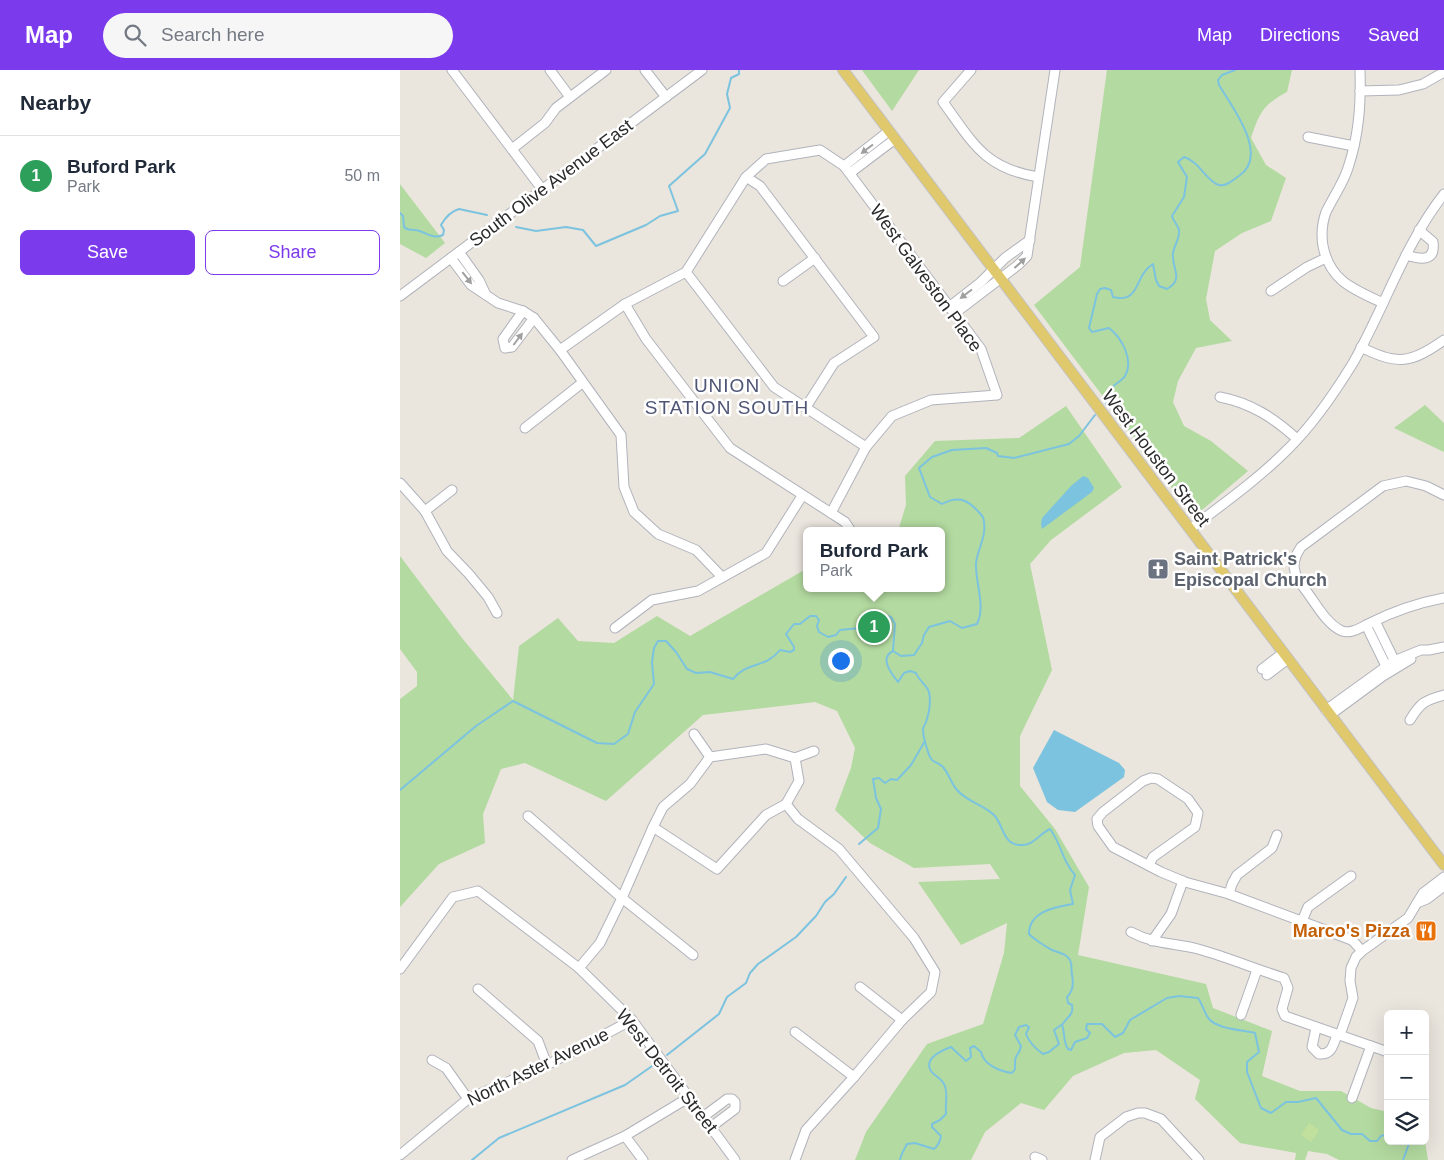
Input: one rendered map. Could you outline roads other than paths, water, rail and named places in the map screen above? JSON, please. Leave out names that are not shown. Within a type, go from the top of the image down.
[{"type":"main road","name":"West Houston Street","points":[[843,70],[1444,865]]},
{"type":"street","points":[[452,70],[542,189]]},
{"type":"street","points":[[550,70],[570,97]]},
{"type":"street","points":[[512,149],[544,123],[556,108],[606,70]]},
{"type":"street","points":[[645,70],[666,97]]},
{"type":"street","name":"South Olive Avenue East","points":[[400,296],[702,70]]},
{"type":"street","points":[[971,70],[943,102],[975,146],[991,161],[1017,173],[1038,177]]},
{"type":"street","points":[[951,310],[981,282],[1027,256],[1055,70]]},
{"type":"street","points":[[1360,70],[1359,121],[1354,146],[1348,170],[1326,211],[1322,223],[1322,238],[1326,258],[1332,270],[1342,281],[1383,303]]},
{"type":"street","points":[[1360,91],[1399,90],[1423,84],[1444,72]]},
{"type":"street","points":[[847,170],[892,135]]},
{"type":"street","points":[[1308,137],[1354,146]]},
{"type":"street","name":"West Galveston Place","points":[[686,272],[746,177],[766,159],[820,150],[847,170],[981,349],[997,395],[931,400],[892,416],[866,447]]},
{"type":"street","points":[[746,177],[760,186],[874,337],[834,363],[806,406]]},
{"type":"street","points":[[1190,529],[1251,482],[1297,439],[1334,393],[1362,347],[1419,230],[1444,194]]},
{"type":"street","points":[[1406,255],[1424,259],[1431,254],[1434,246],[1433,242],[1419,230]]},
{"type":"street","points":[[997,274],[1008,256],[1030,240]]},
{"type":"street","points":[[459,252],[479,280],[486,295]]},
{"type":"street","points":[[451,258],[471,285],[498,303],[523,311],[534,318],[560,350],[621,435],[624,487],[634,512],[658,534],[696,550],[722,577]]},
{"type":"street","points":[[783,281],[815,258]]},
{"type":"street","points":[[1271,291],[1307,267],[1326,258]]},
{"type":"street","points":[[560,350],[625,304],[686,272],[774,386],[866,447],[831,513]]},
{"type":"street","points":[[625,304],[646,339],[730,448],[845,522],[848,527]]},
{"type":"street","points":[[523,311],[502,339],[505,348],[512,347],[534,318]]},
{"type":"street","points":[[1362,347],[1389,359],[1405,360],[1421,355],[1444,340]]},
{"type":"street","points":[[525,428],[582,383]]},
{"type":"street","points":[[1220,397],[1243,403],[1264,412],[1297,439]]},
{"type":"street","points":[[400,482],[425,510],[447,551],[488,597],[497,613]]},
{"type":"street","points":[[1444,495],[1415,482],[1398,482],[1378,488],[1301,547],[1293,563],[1296,576],[1302,586],[1326,618],[1335,627],[1344,632],[1355,630],[1387,614],[1444,598]]},
{"type":"street","points":[[425,510],[452,490]]},
{"type":"street","points":[[615,628],[652,600],[698,591],[766,553],[802,496]]},
{"type":"street","points":[[1375,621],[1388,649],[1392,665]]},
{"type":"street","points":[[1366,625],[1379,653],[1392,665]]},
{"type":"street","points":[[1328,712],[1392,665],[1429,650],[1444,647]]},
{"type":"street","points":[[1379,653],[1388,649]]},
{"type":"street","points":[[1264,672],[1286,656]]},
{"type":"street","points":[[1410,720],[1418,706],[1434,697],[1444,695]]},
{"type":"street","points":[[694,734],[710,757]]},
{"type":"street","points":[[579,968],[600,943],[664,807],[690,784],[710,757],[766,749],[795,758],[814,751]]},
{"type":"street","points":[[653,827],[717,869],[766,815],[786,804],[799,781],[795,758]]},
{"type":"street","points":[[1149,865],[1153,857],[1195,826],[1198,813],[1188,799],[1158,779],[1151,778],[1143,781],[1102,812],[1097,819],[1098,826],[1113,847],[1149,865],[1183,881],[1228,894],[1349,939],[1362,951]]},
{"type":"street","points":[[786,804],[798,819],[839,849],[914,938],[935,972],[931,992],[902,1020],[806,1130],[795,1160]]},
{"type":"street","points":[[528,816],[622,898],[693,955]]},
{"type":"street","points":[[1228,894],[1237,874],[1272,848],[1277,836]]},
{"type":"street","points":[[1302,921],[1308,907],[1351,876]]},
{"type":"street","points":[[1316,1028],[1312,1047],[1319,1054],[1328,1053],[1339,1035],[1352,998],[1350,980],[1354,961],[1362,951],[1408,918],[1417,903],[1444,877]]},
{"type":"street","points":[[1152,941],[1171,914],[1183,881]]},
{"type":"street","points":[[1428,893],[1444,886]]},
{"type":"street","name":"West Detroit Street","points":[[400,969],[453,897],[478,891],[579,968],[632,1020],[735,1160]]},
{"type":"street","points":[[1131,932],[1152,941],[1197,949],[1284,978],[1288,988],[1282,1009],[1285,1016],[1384,1051]]},
{"type":"street","points":[[1241,1015],[1257,970]]},
{"type":"street","points":[[860,987],[902,1020]]},
{"type":"street","points":[[478,989],[538,1041],[547,1065]]},
{"type":"street","name":"North Aster Avenue","points":[[400,1154],[468,1099],[547,1065],[632,1020]]},
{"type":"street","points":[[795,1032],[854,1077]]},
{"type":"street","points":[[1352,1098],[1371,1046]]},
{"type":"street","points":[[432,1060],[446,1068],[468,1099]]},
{"type":"street","points":[[572,1160],[626,1136],[688,1098]]},
{"type":"street","points":[[703,1117],[727,1099],[732,1099],[735,1102],[735,1109],[711,1127]]},
{"type":"street","points":[[1095,1160],[1100,1137],[1126,1116],[1138,1113],[1154,1116],[1168,1126],[1199,1160]]},
{"type":"street","points":[[626,1136],[643,1160]]},
{"type":"water","points":[[1083,476],[1088,478],[1094,488],[1092,492],[1042,529],[1042,518],[1071,486]]},
{"type":"water","points":[[1054,730],[1119,763],[1125,770],[1124,777],[1075,812],[1058,810],[1047,802],[1033,768]]},
{"type":"waterway","points":[[516,227],[536,231],[566,227],[583,230],[596,246],[646,225],[660,216],[678,211],[669,186],[705,154],[730,108],[727,94],[731,78],[739,74],[739,70]]},
{"type":"waterway","points":[[1106,404],[1111,389],[1125,376],[1128,363],[1122,343],[1114,332],[1109,328],[1092,332],[1089,328],[1097,294],[1100,289],[1105,288],[1111,290],[1113,297],[1122,298],[1128,296],[1133,293],[1147,269],[1153,264],[1159,286],[1167,289],[1175,281],[1176,273],[1173,253],[1179,236],[1179,230],[1172,216],[1184,197],[1187,177],[1178,162],[1184,157],[1189,159],[1219,185],[1227,184],[1248,167],[1251,156],[1246,131],[1219,85],[1218,80],[1222,75],[1235,70]]},
{"type":"waterway","points":[[400,213],[403,216],[405,228],[435,236],[443,235],[444,230],[441,225],[456,210],[487,215]]},
{"type":"waterway","points":[[1095,415],[1079,436],[1069,444],[1014,458],[998,456],[997,453],[986,448],[952,450],[932,457],[919,468],[930,497],[942,504],[954,500],[964,501],[974,507],[983,517],[984,535],[976,563],[980,617],[977,624],[962,628],[950,621],[929,627],[914,655],[901,656],[893,651],[887,658],[888,666],[898,682],[904,673],[910,671],[916,673],[928,690],[930,696],[929,707],[923,729],[927,749],[931,759],[943,767],[957,790],[966,798],[991,812],[998,820],[1007,839],[1015,844],[1029,844],[1050,829],[1067,864],[1075,875],[1070,890],[1073,904],[1045,911],[1038,915],[1030,926],[1029,934],[1049,949],[1066,956],[1070,960],[1073,984],[1072,990],[1067,997],[1068,1003],[1072,1005],[1072,1011],[1062,1025],[1068,1049],[1071,1050],[1075,1042],[1087,1038],[1090,1033],[1086,1029],[1087,1024],[1102,1024],[1115,1037],[1123,1033],[1130,1020],[1167,998],[1179,996],[1198,998],[1207,1017],[1213,1022],[1224,1027],[1255,1033],[1259,1052],[1247,1062],[1247,1072],[1261,1108],[1271,1113],[1286,1102],[1298,1102],[1316,1098],[1342,1130],[1351,1134],[1362,1134],[1370,1141],[1377,1141],[1384,1135]]},
{"type":"waterway","points":[[400,790],[476,726],[513,701],[597,743],[614,744],[628,734],[635,712],[654,684],[652,662],[654,648],[658,641],[666,641],[687,669],[696,673],[710,672],[733,679],[738,673],[768,660],[780,650],[790,652],[794,650],[786,634],[794,624],[800,624],[810,616],[816,616],[819,620],[817,626],[819,632],[828,637],[836,635],[840,630],[862,628],[874,630],[877,629],[882,615],[891,617],[895,624],[893,650]]},
{"type":"waterway","points":[[859,844],[878,828],[881,809],[876,798],[873,779],[879,778],[885,783],[891,779],[897,780],[911,765],[925,741]]},
{"type":"waterway","points":[[667,1055],[719,1014],[727,997],[746,983],[750,973],[758,964],[796,937],[816,916],[846,877]]},
{"type":"waterway","points":[[900,1160],[907,1144],[915,1143],[934,1149],[940,1140],[941,1136],[932,1127],[932,1124],[946,1114],[946,1093],[944,1083],[931,1071],[929,1066],[935,1055],[951,1047],[966,1061],[971,1057],[970,1048],[974,1046],[981,1052],[989,1064],[1002,1071],[1012,1073],[1015,1069],[1015,1060],[1021,1046],[1015,1035],[1019,1027],[1026,1025],[1029,1027],[1026,1034],[1027,1037],[1043,1054],[1059,1044],[1054,1030],[1061,1025]]},
{"type":"waterway","points":[[472,1160],[499,1138],[625,1085],[655,1064]]},
{"type":"waterway","points":[[1403,1160],[1409,1145]]},
{"type":"place","name":"Saint Patrick's Episcopal Church","points":[[1158,569]]},
{"type":"place","name":"Buford Park","points":[[874,627]]},
{"type":"place","name":"Marco's Pizza","points":[[1426,931]]},
{"type":"district","name":"UNION STATION SOUTH","points":[[727,396]]}]
